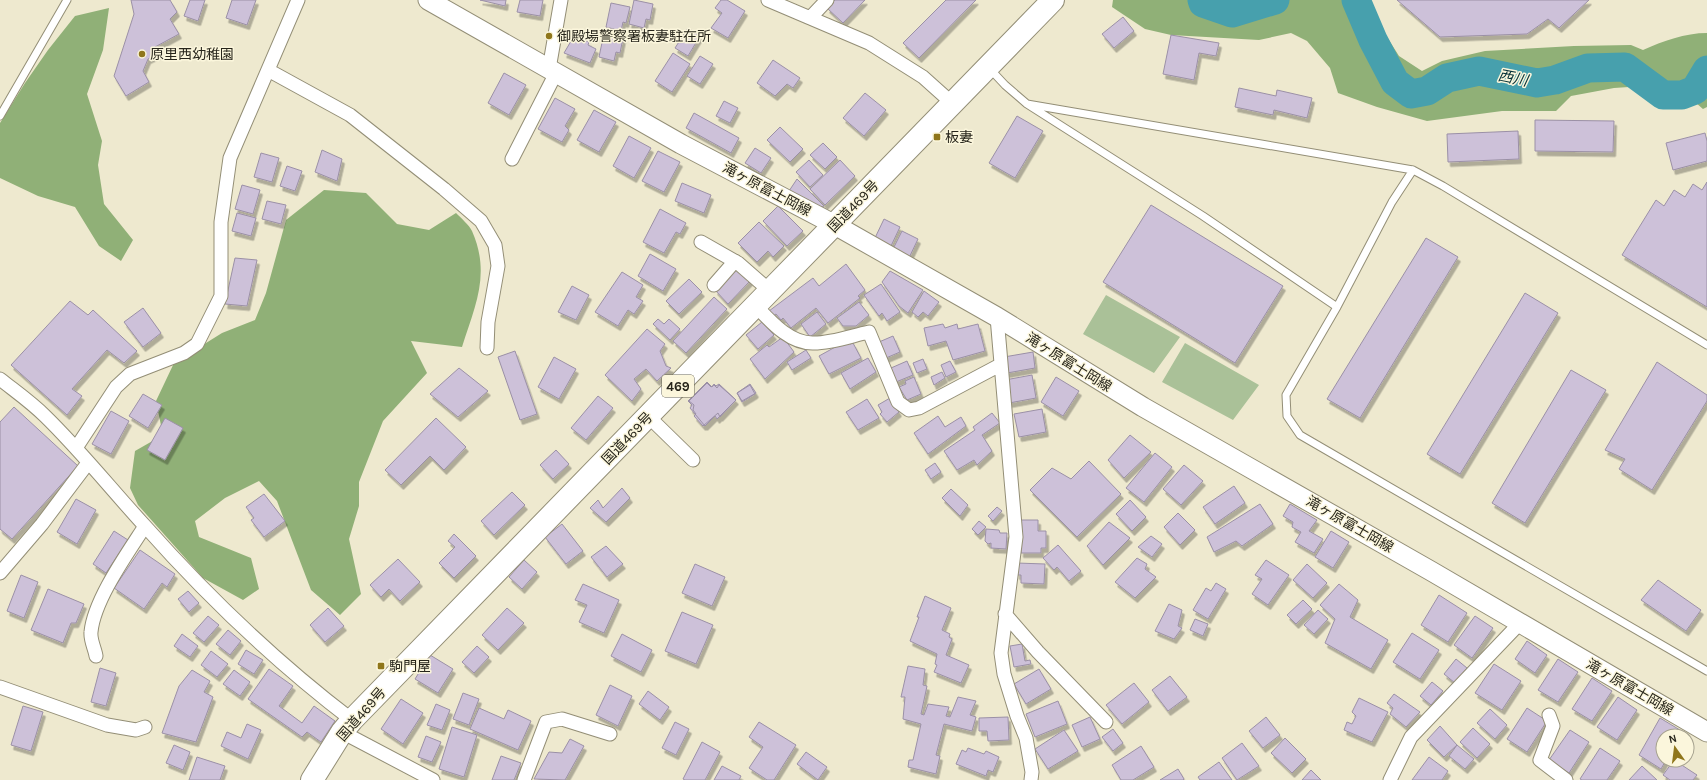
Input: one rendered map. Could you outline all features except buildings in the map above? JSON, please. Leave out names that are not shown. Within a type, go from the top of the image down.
[{"type":"highway","name":"国道469号","points":[[312,780],[347,726],[835,225],[987,66],[1053,0]]},
{"type":"main road","name":"滝ヶ原富士岡線","points":[[428,0],[680,144],[835,225],[997,317],[1143,407],[1277,482],[1707,732]]},
{"type":"street","points":[[76,448],[120,382],[130,374],[184,353],[197,344],[221,296],[221,222],[230,158],[298,0]]},
{"type":"street","points":[[512,159],[552,71],[561,0]]},
{"type":"street","points":[[768,0],[869,43],[923,77],[952,103]]},
{"type":"street","points":[[810,18],[827,0]]},
{"type":"street","points":[[268,70],[350,115],[444,189],[481,221],[494,245],[498,266],[488,322],[487,348]]},
{"type":"street","points":[[702,242],[735,261],[763,299],[782,332],[804,342],[814,344],[868,332],[898,402],[909,410],[919,408],[1000,365]]},
{"type":"street","points":[[714,285],[735,261]]},
{"type":"street","points":[[997,317],[1016,537],[1001,653],[1006,681],[1026,738],[1032,772],[1031,780]]},
{"type":"street","points":[[0,379],[43,414],[108,483],[145,526],[229,614],[325,699],[347,726],[433,780]]},
{"type":"street","points":[[648,416],[693,460]]},
{"type":"street","points":[[0,573],[42,524],[88,463]]},
{"type":"street","points":[[96,656],[91,633],[97,611],[120,566],[145,526]]},
{"type":"street","points":[[1005,614],[1038,652],[1106,722]]},
{"type":"street","points":[[1390,780],[1411,737],[1520,623]]},
{"type":"street","points":[[0,687],[107,725],[136,730],[145,727]]},
{"type":"street","points":[[1549,715],[1553,726],[1540,760],[1566,780]]},
{"type":"street","points":[[524,780],[546,722],[562,719],[610,734]]},
{"type":"lane","points":[[0,116],[67,0]]},
{"type":"lane","points":[[987,66],[1005,85],[1027,104],[1203,216],[1336,307]]},
{"type":"lane","points":[[1027,104],[1412,170],[1443,186],[1707,345]]},
{"type":"lane","points":[[1412,170],[1392,202],[1336,307],[1286,395],[1287,416],[1300,436],[1707,672]]},
{"type":"green space","points":[[1113,0],[1347,0],[1387,37],[1399,56],[1422,71],[1442,61],[1485,51],[1574,46],[1631,45],[1643,50],[1674,38],[1691,34],[1707,33],[1707,107],[1703,109],[1674,84],[1614,88],[1571,96],[1556,111],[1502,111],[1427,121],[1377,107],[1338,93],[1330,68],[1307,41],[1291,33],[1259,40],[1171,35],[1145,29],[1112,7]]},
{"type":"green space","points":[[109,8],[103,50],[87,94],[102,141],[98,165],[104,204],[133,240],[121,261],[99,246],[75,207],[38,196],[0,178],[0,123],[25,83],[48,50],[75,16]]},
{"type":"green space","points":[[324,190],[366,193],[397,224],[429,230],[456,213],[472,231],[478,247],[481,276],[476,304],[462,347],[411,341],[427,373],[383,421],[359,482],[359,506],[349,539],[361,594],[340,615],[311,590],[277,501],[259,481],[225,498],[195,521],[199,537],[251,558],[259,589],[243,600],[203,578],[138,505],[130,488],[135,451],[163,435],[156,401],[174,363],[222,333],[255,320],[266,293],[286,220]]},
{"type":"green space","points":[[1106,295],[1180,337],[1154,373],[1083,334]]},
{"type":"green space","points":[[1185,343],[1259,385],[1233,420],[1162,382]]},
{"type":"waterway","name":"西川","points":[[1202,0],[1203,3],[1232,13],[1275,0]]},
{"type":"waterway","name":"西川","points":[[1356,0],[1373,40],[1395,82],[1411,94],[1427,91],[1447,78],[1479,71],[1537,83],[1555,80],[1588,68],[1625,67],[1663,95],[1682,95],[1695,90],[1707,70]]},
{"type":"place","name":"御殿場警察署板妻駐在所","points":[[549,36]]},
{"type":"place","name":"原里西幼稚園","points":[[142,54]]},
{"type":"place","name":"板妻","points":[[937,137]]},
{"type":"place","name":"駒門屋","points":[[381,666]]}]
